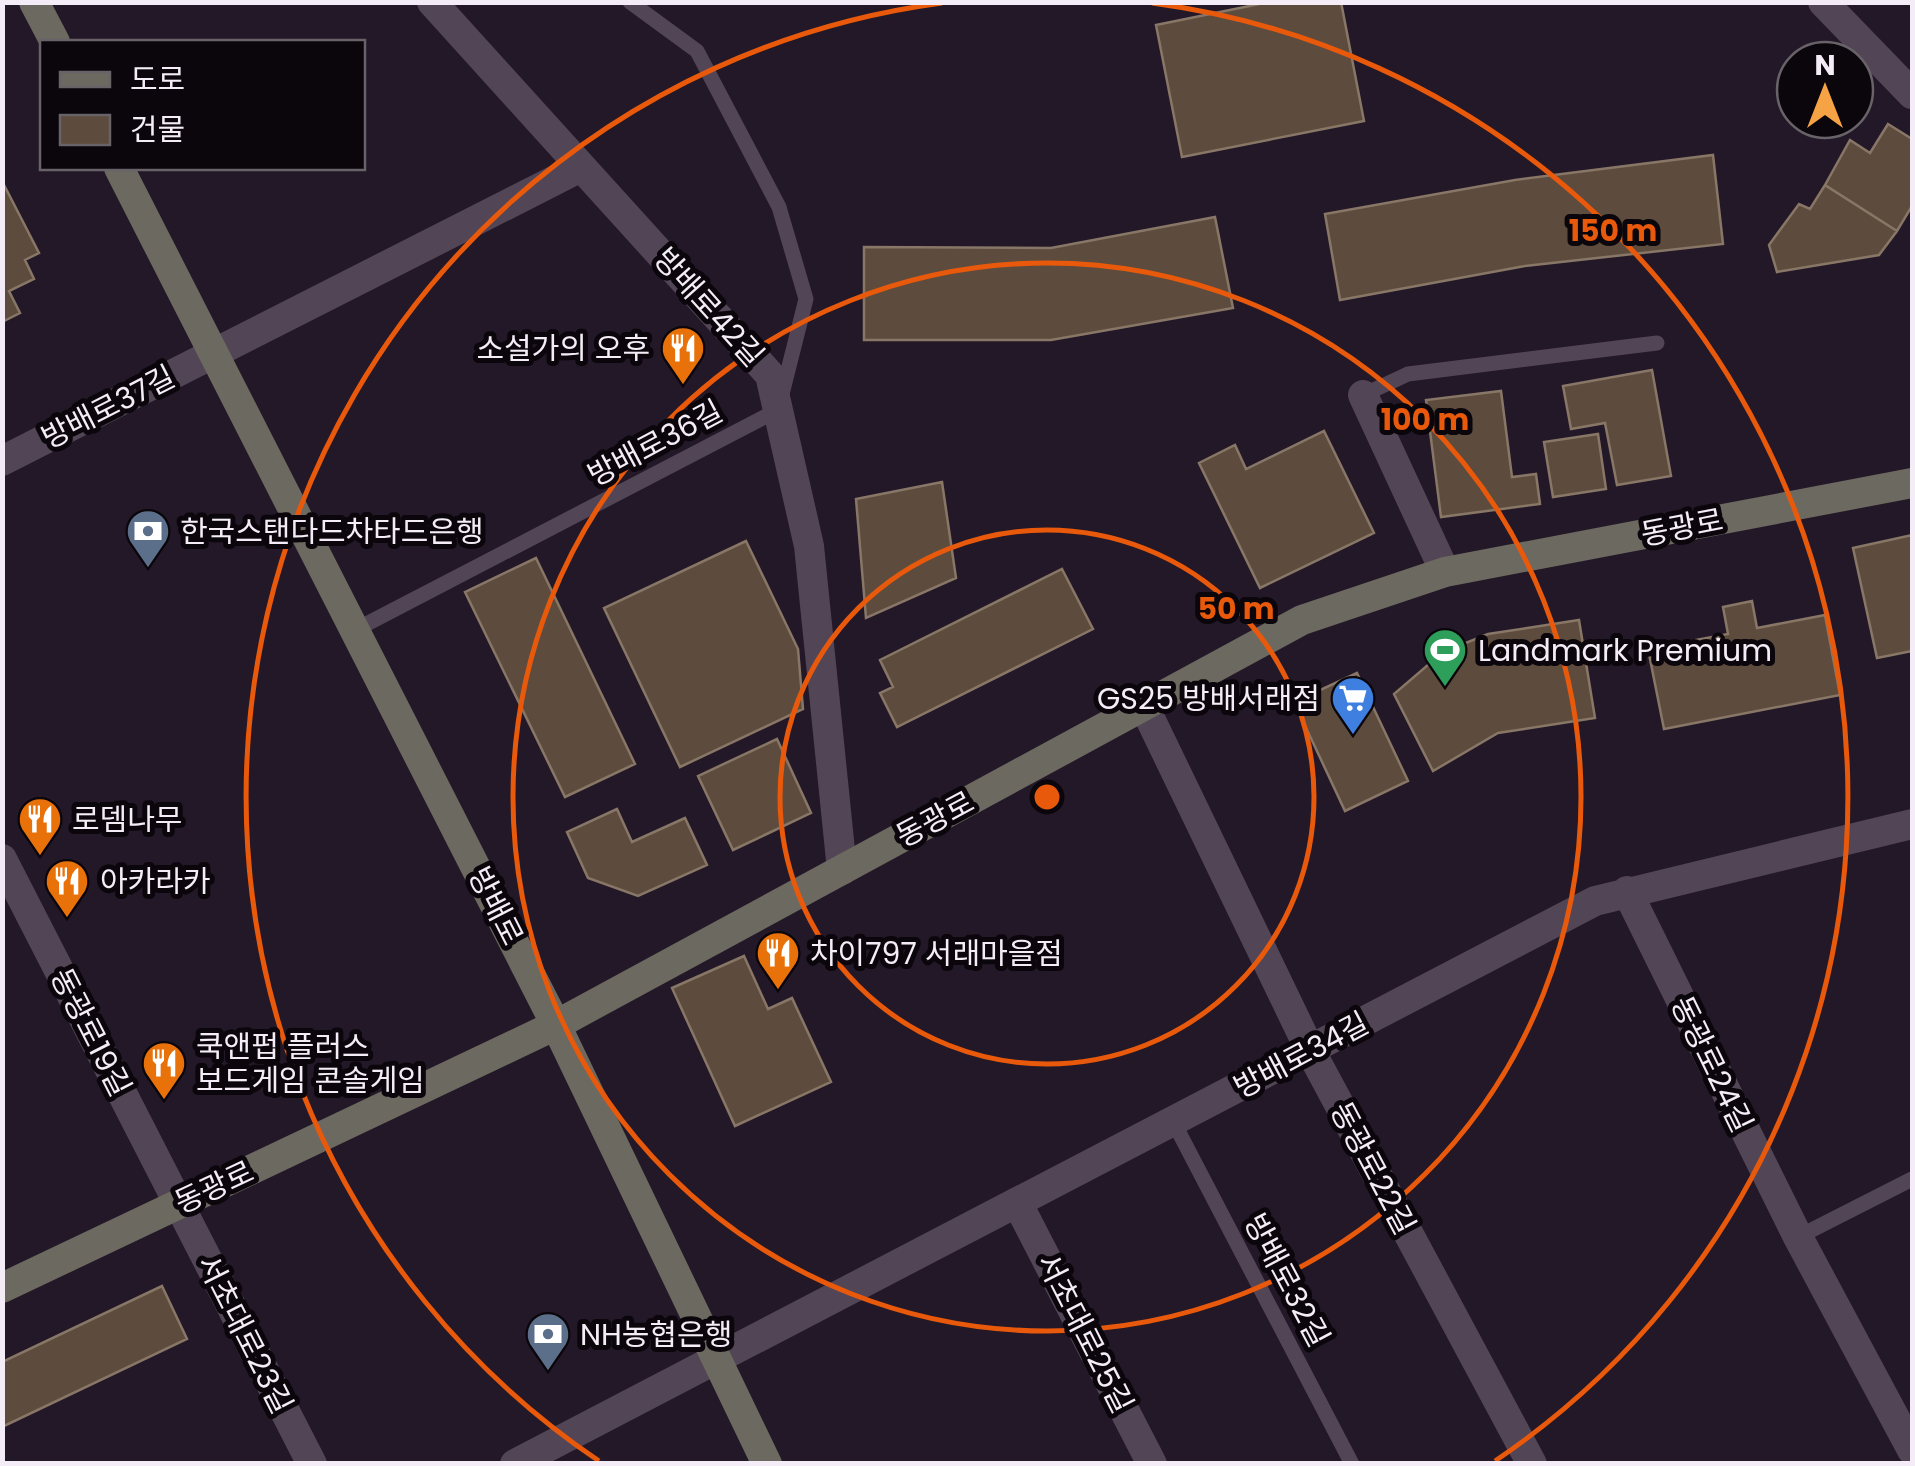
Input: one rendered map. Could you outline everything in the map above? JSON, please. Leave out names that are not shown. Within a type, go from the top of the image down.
[{"type":"street","points":[[34,2],[54,40]]},
{"type":"street","name":"방배로42길","points":[[432,2],[770,375],[809,546],[842,870]]},
{"type":"street","points":[[1823,2],[1912,94]]},
{"type":"street","points":[[214,354],[581,167]]},
{"type":"street","name":"방배로","points":[[119,170],[556,1024],[768,1464]]},
{"type":"street","name":"방배로37길","points":[[2,462],[214,354]]},
{"type":"street","points":[[1363,395],[1445,572]]},
{"type":"street","name":"동광로","points":[[2,1288],[556,1024],[1302,620],[1445,572],[1912,483]]},
{"type":"street","name":"동광로22길","points":[[1144,706],[1310,1050],[1532,1464]]},
{"type":"street","name":"방배로34길","points":[[514,1464],[1594,901],[1912,824]]},
{"type":"street","name":"동광로19길","points":[[7,878],[179,1204]]},
{"type":"street","name":"동광로24길","points":[[1627,891],[1798,1237],[1912,1450]]},
{"type":"street","name":"서초대로25길","points":[[1018,1202],[1152,1464]]},
{"type":"street","name":"서초대로23길","points":[[179,1204],[312,1464]]},
{"type":"lane","points":[[630,2],[697,51],[779,207],[806,299],[778,410]]},
{"type":"lane","points":[[1363,395],[1408,374],[1658,343]]},
{"type":"lane","name":"방배로36길","points":[[355,630],[778,410]]},
{"type":"lane","name":"방배로32길","points":[[1173,1121],[1352,1464]]},
{"type":"lane","points":[[1798,1237],[1912,1179]]},
{"type":"building","points":[[1269,2],[1341,2],[1364,121],[1182,157],[1156,25]]},
{"type":"building","points":[[1888,124],[1912,139],[1912,206],[1897,231],[1825,185],[1850,140],[1870,153]]},
{"type":"building","points":[[1713,155],[1723,244],[1525,266],[1340,300],[1325,214],[1515,180]]},
{"type":"building","points":[[2,181],[39,253],[25,260],[34,279],[9,291],[20,313],[2,322]]},
{"type":"building","points":[[1825,185],[1897,231],[1879,255],[1777,272],[1769,245],[1799,204],[1810,209]]},
{"type":"building","points":[[1215,217],[1233,308],[1051,340],[864,340],[864,247],[1051,248]]},
{"type":"building","points":[[1652,370],[1671,476],[1617,485],[1605,423],[1571,429],[1563,386]]},
{"type":"building","points":[[1501,391],[1512,477],[1536,474],[1540,504],[1441,517],[1426,400]]},
{"type":"building","points":[[1324,431],[1374,533],[1260,588],[1199,463],[1235,445],[1246,469]]},
{"type":"building","points":[[1598,434],[1606,489],[1553,497],[1544,442]]},
{"type":"building","points":[[942,482],[956,578],[866,618],[856,499]]},
{"type":"building","points":[[1912,535],[1912,651],[1877,658],[1853,548]]},
{"type":"building","points":[[746,541],[798,649],[803,709],[680,767],[604,608]]},
{"type":"building","points":[[536,558],[635,764],[565,797],[465,592]]},
{"type":"building","points":[[1062,569],[1093,629],[897,727],[880,693],[893,687],[880,660]]},
{"type":"building","points":[[1752,601],[1757,628],[1825,615],[1840,695],[1664,729],[1648,649],[1728,634],[1723,607]]},
{"type":"building","points":[[1579,620],[1595,718],[1498,733],[1433,771],[1394,694],[1443,652],[1488,634]]},
{"type":"building","points":[[1357,673],[1408,781],[1345,811],[1294,702]]},
{"type":"building","points":[[777,739],[811,813],[733,850],[698,776]]},
{"type":"building","points":[[617,809],[632,842],[685,818],[707,865],[638,896],[588,878],[567,832]]},
{"type":"building","points":[[744,956],[768,1009],[792,998],[831,1082],[735,1126],[672,988]]},
{"type":"building","points":[[162,1286],[187,1339],[2,1427],[2,1362]]},
{"type":"place","name":"소설가의 오후","points":[[683,386]]},
{"type":"place","name":"한국스탠다드차타드은행","points":[[148,569]]},
{"type":"place","name":"Landmark Premium","points":[[1445,688]]},
{"type":"place","name":"GS25 방배서래점","points":[[1353,736]]},
{"type":"place","name":"로뎀나무","points":[[40,857]]},
{"type":"place","name":"아카라카","points":[[67,919]]},
{"type":"place","name":"차이797 서래마을점","points":[[778,991]]},
{"type":"place","name":"쿡앤펍 플러스 보드게임 콘솔게임","points":[[164,1101]]},
{"type":"place","name":"NH농협은행","points":[[548,1372]]}]
